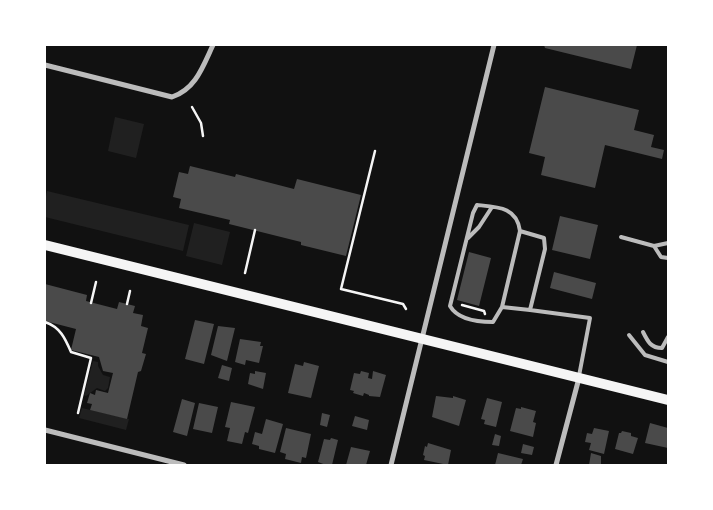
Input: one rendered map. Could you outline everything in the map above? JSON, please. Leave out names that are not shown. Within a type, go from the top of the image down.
[{"type":"main road","points":[[45,245],[668,400]]},
{"type":"street","points":[[45,65],[172,97],[182,94],[191,87],[213,45]]},
{"type":"street","points":[[390,465],[494,45]]},
{"type":"street","points":[[556,465],[579,378]]},
{"type":"street","points":[[45,430],[184,465]]},
{"type":"lane","points":[[478,205],[502,208],[511,212],[519,223],[520,231],[502,307],[493,322],[466,319],[453,312],[450,302],[472,213],[478,205]]},
{"type":"lane","points":[[466,241],[479,227],[492,207]]},
{"type":"lane","points":[[520,231],[544,238],[545,249],[530,310]]},
{"type":"lane","points":[[620,237],[654,246],[668,243]]},
{"type":"lane","points":[[654,246],[661,256],[668,258]]},
{"type":"lane","points":[[502,307],[590,318],[579,378]]},
{"type":"lane","points":[[643,332],[652,346],[656,348],[662,348],[668,337]]},
{"type":"lane","points":[[629,335],[645,355],[668,362]]},
{"type":"path","points":[[192,107],[201,123],[203,136]]},
{"type":"path","points":[[375,151],[341,289],[403,304],[406,309]]},
{"type":"path","points":[[245,273],[255,230]]},
{"type":"path","points":[[91,303],[96,282]]},
{"type":"path","points":[[127,304],[130,291]]},
{"type":"path","points":[[450,302],[484,311]]},
{"type":"path","points":[[45,322],[58,328],[66,338],[71,352],[91,358],[78,413]]},
{"type":"shaded area","points":[[115,117],[144,124],[136,158],[108,151]]},
{"type":"shaded area","points":[[47,191],[189,225],[183,251],[45,217]]},
{"type":"shaded area","points":[[194,223],[230,232],[222,265],[186,256]]},
{"type":"shaded area","points":[[93,361],[98,362],[103,375],[110,377],[108,388],[105,391],[97,388],[86,396],[84,395]]},
{"type":"shaded area","points":[[82,408],[129,419],[126,430],[79,418]]},
{"type":"building","points":[[544,45],[637,45],[631,69],[545,48]]},
{"type":"building","points":[[545,87],[639,110],[634,130],[654,135],[651,147],[664,150],[662,159],[605,145],[595,188],[541,175],[545,157],[529,153]]},
{"type":"building","points":[[190,166],[235,177],[236,174],[294,189],[297,179],[361,195],[346,256],[301,245],[301,242],[229,224],[230,220],[179,208],[181,199],[173,197],[179,172],[188,174]]},
{"type":"building","points":[[560,216],[598,225],[590,259],[552,250]]},
{"type":"building","points":[[469,252],[491,258],[479,306],[457,300]]},
{"type":"building","points":[[554,272],[596,283],[592,299],[550,288]]},
{"type":"building","points":[[45,284],[87,295],[86,301],[117,309],[119,302],[135,306],[133,313],[143,315],[141,326],[148,328],[142,353],[146,354],[141,371],[138,372],[127,419],[90,410],[92,404],[87,403],[90,393],[95,395],[96,390],[108,393],[113,373],[103,371],[99,357],[71,350],[76,329],[45,321]]},
{"type":"building","points":[[195,320],[214,324],[204,364],[185,359]]},
{"type":"building","points":[[218,326],[235,328],[227,361],[211,355]]},
{"type":"building","points":[[240,339],[261,342],[260,346],[263,346],[259,363],[246,360],[245,365],[235,362]]},
{"type":"building","points":[[304,362],[319,366],[311,398],[288,393],[295,364],[303,366]]},
{"type":"building","points":[[222,365],[232,368],[229,381],[218,378]]},
{"type":"building","points":[[255,371],[266,373],[263,389],[248,384],[250,373],[255,374]]},
{"type":"building","points":[[361,371],[369,373],[368,378],[372,379],[373,371],[386,375],[380,397],[369,396],[364,393],[363,396],[350,390],[354,373],[360,374]]},
{"type":"building","points":[[436,396],[453,398],[453,396],[466,400],[459,426],[432,417]]},
{"type":"building","points":[[487,398],[502,402],[496,427],[484,424],[485,420],[481,419]]},
{"type":"building","points":[[182,399],[195,403],[187,436],[173,432]]},
{"type":"building","points":[[231,402],[255,407],[248,433],[245,432],[242,444],[227,441],[230,428],[225,427]]},
{"type":"building","points":[[199,403],[218,407],[212,433],[193,429]]},
{"type":"building","points":[[521,407],[536,411],[533,422],[536,423],[533,437],[510,431],[516,408],[521,409]]},
{"type":"building","points":[[322,413],[330,415],[327,427],[320,425]]},
{"type":"building","points":[[355,416],[369,420],[367,430],[352,426]]},
{"type":"building","points":[[266,419],[283,424],[275,453],[259,449],[259,446],[252,444],[255,432],[262,434]]},
{"type":"building","points":[[650,423],[668,428],[668,448],[645,443]]},
{"type":"building","points":[[286,428],[311,434],[306,458],[302,457],[301,463],[285,459],[286,454],[280,452]]},
{"type":"building","points":[[594,428],[609,431],[604,454],[589,450],[591,443],[585,442],[587,433],[592,434]]},
{"type":"building","points":[[622,431],[631,433],[631,436],[638,438],[633,454],[615,449],[619,433]]},
{"type":"building","points":[[495,434],[501,436],[499,446],[492,445]]},
{"type":"building","points":[[331,438],[338,440],[332,465],[326,465],[318,462],[324,439],[330,440]]},
{"type":"building","points":[[428,443],[451,450],[448,465],[424,460],[425,446],[427,447]]},
{"type":"building","points":[[523,444],[534,447],[532,455],[521,453]]},
{"type":"building","points":[[351,447],[370,451],[366,465],[346,465]]},
{"type":"building","points":[[498,453],[523,459],[521,465],[495,465]]},
{"type":"building","points":[[591,453],[601,456],[601,465],[589,465]]}]
